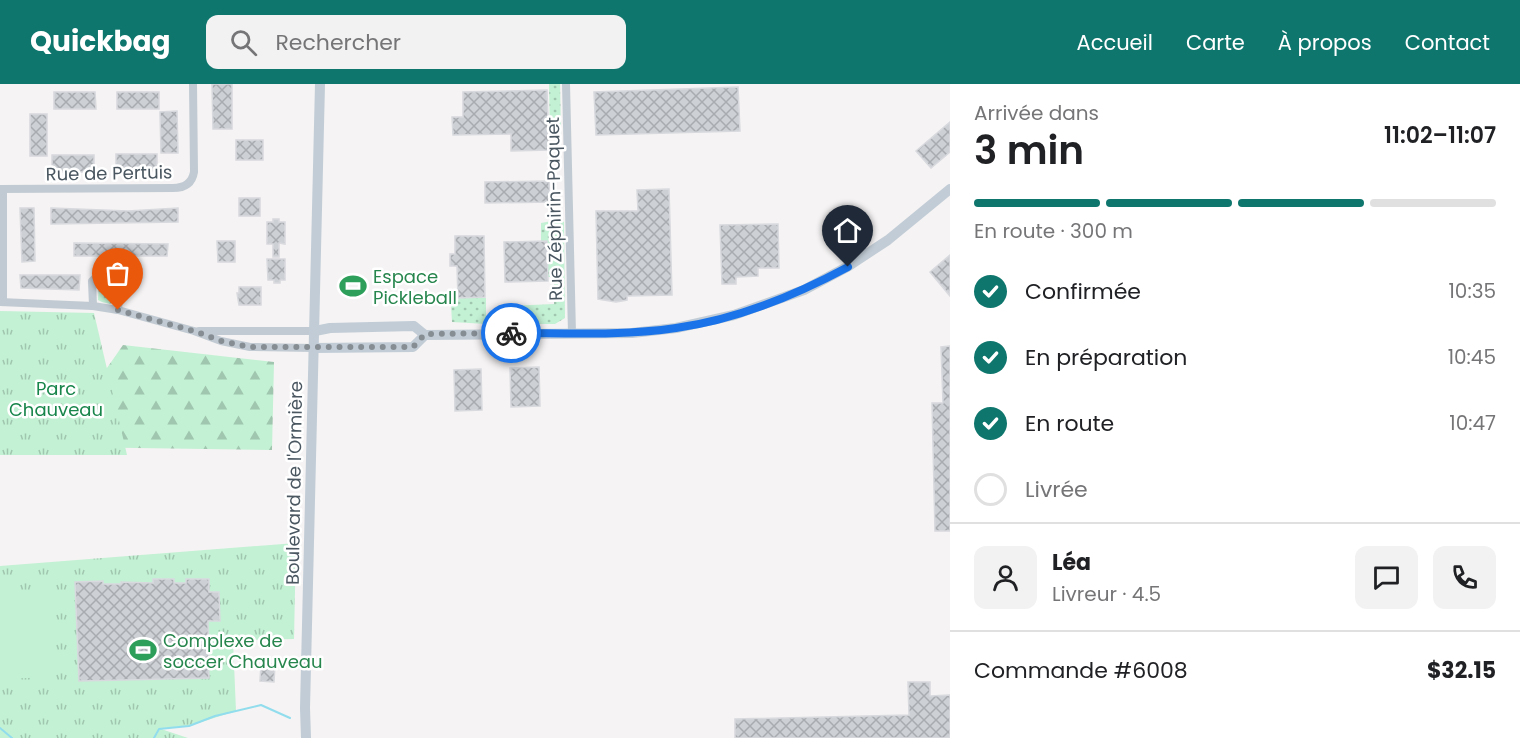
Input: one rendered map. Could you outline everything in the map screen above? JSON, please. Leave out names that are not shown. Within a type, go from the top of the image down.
[{"type":"street","name":"Rue de Pertuis","points":[[1,189],[181,188],[193,179],[194,172],[193,84]]},
{"type":"street","name":"Boulevard de l'Ormière","points":[[306,738],[320,84]]},
{"type":"street","name":"Rue Zéphirin-Paquet","points":[[566,84],[572,333]]},
{"type":"street","points":[[1,189],[1,302],[93,306],[118,310],[221,341],[250,347],[413,347],[425,334]]},
{"type":"street","points":[[194,331],[315,331],[330,327],[414,326],[425,334],[632,333],[676,328],[734,315],[804,290],[848,267],[888,240],[950,189]]},
{"type":"street","points":[[93,306],[93,281],[102,271],[109,272],[115,276],[119,285],[118,310]]},
{"type":"green space","points":[[549,84],[560,84],[561,133],[550,133]]},
{"type":"green space","points":[[557,220],[564,222],[565,318],[555,324],[505,324],[505,306],[554,304],[554,277],[548,277],[547,242],[541,242],[541,223]]},
{"type":"green space","points":[[109,277],[115,283],[115,299],[110,304],[98,300],[99,281]]},
{"type":"green space","points":[[459,298],[486,298],[486,324],[452,322],[451,305],[457,304]]},
{"type":"green space","name":"Parc Chauveau","points":[[0,311],[94,313],[127,455],[0,455]]},
{"type":"green space","points":[[123,345],[274,362],[272,450],[0,446],[0,347],[77,411]]},
{"type":"green space","points":[[296,543],[294,639],[233,640],[236,711],[189,726],[161,729],[188,738],[0,738],[0,566]]},
{"type":"green space","points":[[53,591],[55,677],[0,679],[0,592]]},
{"type":"building","points":[[212,84],[232,84],[232,129],[213,129]]},
{"type":"building","points":[[738,87],[740,131],[596,135],[594,92]]},
{"type":"building","points":[[547,90],[549,150],[511,151],[511,134],[453,135],[452,117],[463,117],[463,92]]},
{"type":"building","points":[[54,92],[95,92],[96,109],[54,109]]},
{"type":"building","points":[[117,92],[159,92],[159,109],[117,109]]},
{"type":"building","points":[[177,111],[178,153],[161,153],[160,112]]},
{"type":"building","points":[[30,114],[47,114],[47,156],[30,156]]},
{"type":"building","points":[[950,122],[950,152],[931,168],[916,151]]},
{"type":"building","points":[[236,140],[263,140],[263,160],[236,160]]},
{"type":"building","points":[[116,154],[157,154],[157,171],[116,171]]},
{"type":"building","points":[[52,155],[94,155],[94,172],[52,172]]},
{"type":"building","points":[[549,181],[550,202],[485,203],[485,182]]},
{"type":"building","points":[[669,189],[672,295],[627,296],[627,300],[616,302],[598,299],[596,211],[638,211],[637,190]]},
{"type":"building","points":[[239,198],[260,198],[260,216],[239,216]]},
{"type":"building","points":[[20,208],[34,208],[35,261],[22,262]]},
{"type":"building","points":[[51,208],[128,211],[178,208],[178,222],[51,224]]},
{"type":"building","points":[[273,219],[285,222],[285,244],[279,243],[279,257],[273,257],[273,244],[267,244],[267,222],[273,222]]},
{"type":"building","points":[[778,224],[779,268],[758,268],[758,276],[736,277],[736,284],[722,284],[720,225]]},
{"type":"building","points":[[455,236],[484,236],[485,297],[458,298],[457,266],[450,266],[450,254],[455,254]]},
{"type":"building","points":[[217,241],[235,241],[235,262],[218,262]]},
{"type":"building","points":[[547,241],[548,281],[505,282],[504,242]]},
{"type":"building","points":[[74,243],[168,244],[167,256],[74,256]]},
{"type":"building","points":[[950,255],[950,296],[930,272]]},
{"type":"building","points":[[267,259],[285,259],[285,280],[274,283],[274,280],[268,280]]},
{"type":"building","points":[[20,275],[80,275],[79,290],[21,288]]},
{"type":"building","points":[[239,287],[261,287],[261,305],[239,305],[237,293],[239,293]]},
{"type":"building","points":[[950,346],[950,531],[935,531],[932,403],[943,403],[941,347]]},
{"type":"building","points":[[539,367],[540,406],[511,407],[510,368]]},
{"type":"building","points":[[481,369],[482,410],[455,411],[454,370]]},
{"type":"building","name":"Complexe de soccer Chauveau","points":[[153,579],[174,579],[174,583],[186,583],[186,579],[209,579],[209,592],[219,592],[220,621],[208,621],[209,678],[79,681],[75,582],[153,583]]},
{"type":"building","points":[[261,664],[275,664],[274,682],[260,681]]},
{"type":"building","points":[[908,682],[930,682],[930,696],[950,695],[950,738],[735,738],[735,719],[909,715]]},
{"type":"waterway","points":[[154,738],[159,729],[189,726],[215,716],[261,705],[290,718]]},
{"type":"waterway","points":[[0,728],[12,738]]},
{"type":"way so far","points":[[118,310],[221,341],[250,347],[413,347],[425,334],[511,333]]},
{"type":"place","name":"Espace Pickleball","points":[[353,286]]},
{"type":"place","name":"Complexe de soccer Chauveau","points":[[143,650]]},
{"type":"route","points":[[511,333],[632,333],[686,327],[759,308],[804,290],[848,267]]}]
